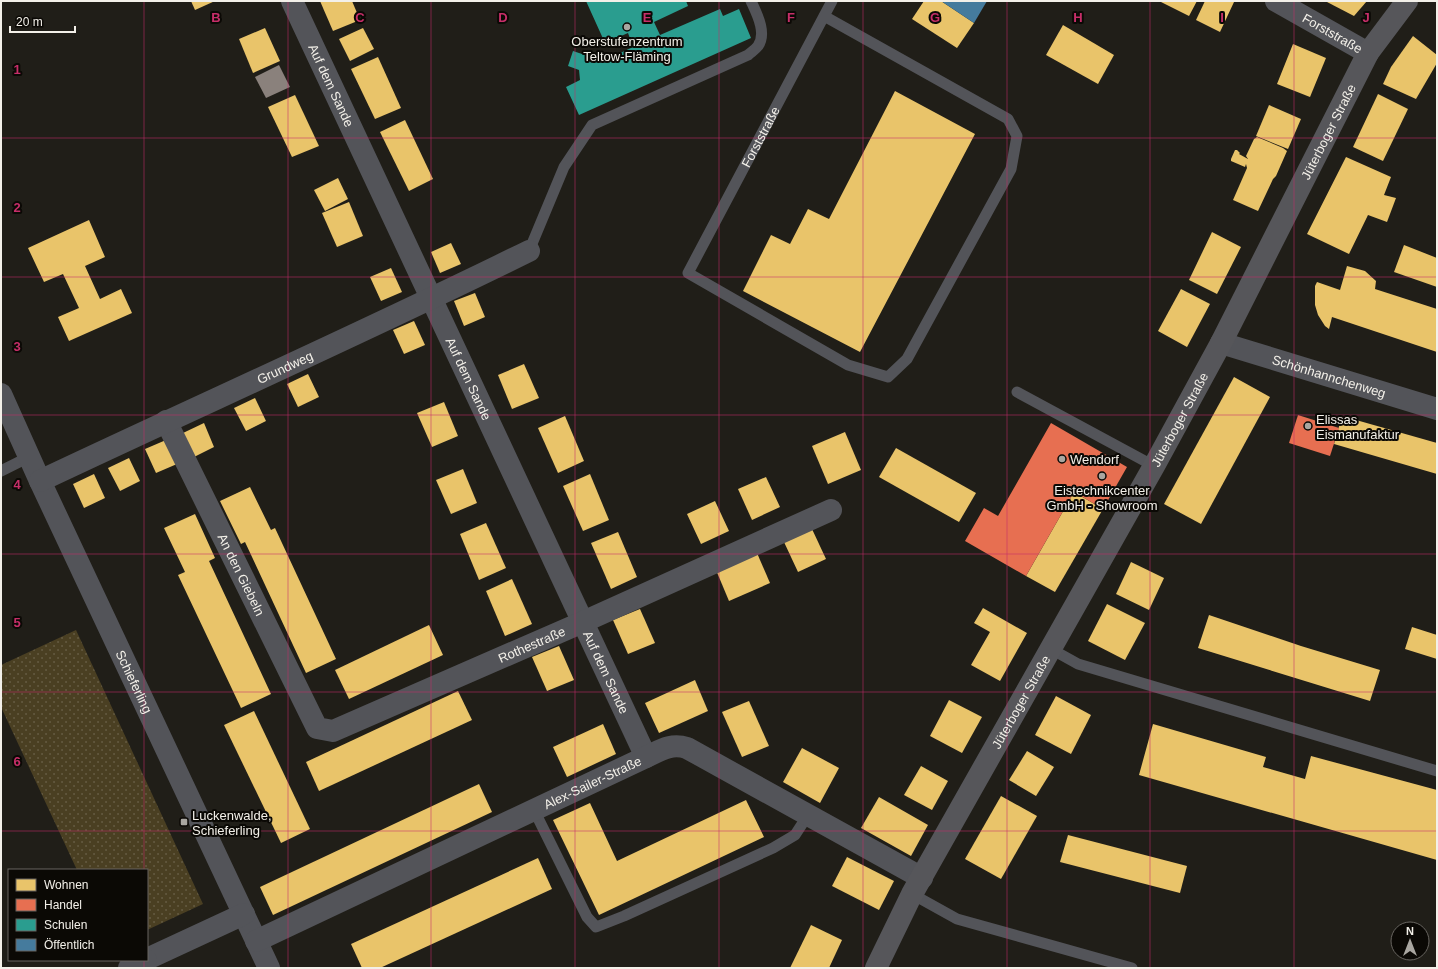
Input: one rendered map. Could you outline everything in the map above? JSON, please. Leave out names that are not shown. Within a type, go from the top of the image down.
[{"type":"main road","name":"Jüterboger Straße","points":[[876,968],[917,886],[1154,466],[1221,343],[1368,53],[1407,1]]},
{"type":"street","name":"Auf dem Sande","points":[[292,1],[646,757]]},
{"type":"street","name":"Forststraße","points":[[1276,1],[1368,53]]},
{"type":"street","name":"Grundweg","points":[[40,481],[166,421],[431,299],[529,251]]},
{"type":"street","name":"Schönhannchenweg","points":[[1221,343],[1437,409]]},
{"type":"street","name":"Schieferling","points":[[1,394],[40,481],[269,968]]},
{"type":"street","name":"An den Giebeln","points":[[166,421],[317,728]]},
{"type":"street","name":"Rothestraße","points":[[317,728],[333,732],[583,622],[831,510]]},
{"type":"street","name":"Alex-Sailer-Straße","points":[[256,941],[668,746],[678,745],[687,748],[808,815],[917,886]]},
{"type":"street","points":[[148,959],[244,914]]},
{"type":"street","points":[[129,968],[144,961]]},
{"type":"lane","points":[[529,251],[564,167],[592,125],[748,55],[758,46],[761,32],[760,21],[751,1]]},
{"type":"lane","name":"Forststraße","points":[[824,16],[1008,119],[1017,136],[1011,169],[908,359],[888,377],[848,365],[688,273],[824,16],[832,1]]},
{"type":"lane","points":[[1017,392],[1154,466]]},
{"type":"lane","points":[[1,471],[29,457]]},
{"type":"lane","points":[[1051,649],[1078,664],[1437,771]]},
{"type":"lane","points":[[534,810],[587,917],[596,927],[624,916],[773,848],[795,835],[808,815]]},
{"type":"lane","points":[[917,886],[957,919],[1132,968]]},
{"type":"shaded area","points":[[76,630],[203,904],[148,930],[148,869],[77,869],[1,707],[1,665]]},
{"type":"building: Wohnen","points":[[191,1],[215,1],[195,10]]},
{"type":"building: Wohnen","points":[[320,1],[352,1],[360,20],[333,31]]},
{"type":"building: Wohnen","points":[[924,1],[941,1],[974,23],[957,48],[912,19]]},
{"type":"building: Wohnen","points":[[1159,1],[1197,1],[1189,16]]},
{"type":"building: Wohnen","points":[[1205,1],[1234,2],[1220,32],[1196,20]]},
{"type":"building: Wohnen","points":[[1367,1],[1354,16],[1327,2]]},
{"type":"building: Wohnen","points":[[1063,25],[1114,55],[1098,84],[1046,55]]},
{"type":"building: Wohnen","points":[[265,28],[280,61],[253,73],[239,39]]},
{"type":"building: Wohnen","points":[[363,28],[374,49],[350,61],[339,39]]},
{"type":"building: Wohnen","points":[[1413,36],[1437,55],[1437,63],[1416,99],[1383,84],[1391,67]]},
{"type":"building: Wohnen","points":[[1293,44],[1326,58],[1310,97],[1277,84]]},
{"type":"building: Wohnen","points":[[378,57],[401,108],[375,119],[351,69]]},
{"type":"building: Wohnen","points":[[895,91],[975,134],[860,352],[743,291],[771,235],[790,244],[808,209],[829,219]]},
{"type":"building: Wohnen","points":[[1378,94],[1408,109],[1383,161],[1353,147]]},
{"type":"building: Wohnen","points":[[295,95],[319,146],[292,157],[268,107]]},
{"type":"building: Wohnen","points":[[1269,105],[1301,119],[1288,149],[1256,136]]},
{"type":"building: Wohnen","points":[[405,120],[433,179],[409,191],[380,132]]},
{"type":"building: Wohnen","points":[[1257,137],[1287,151],[1258,211],[1233,200],[1247,168],[1246,164],[1245,167],[1231,161],[1235,150],[1248,159],[1246,156],[1254,139]]},
{"type":"building: Wohnen","points":[[1346,157],[1391,177],[1384,195],[1396,198],[1387,222],[1368,215],[1349,254],[1307,234]]},
{"type":"building: Wohnen","points":[[338,178],[348,199],[325,211],[314,190]]},
{"type":"building: Wohnen","points":[[349,202],[363,236],[337,247],[322,213]]},
{"type":"building: Wohnen","points":[[89,220],[105,257],[85,266],[100,299],[121,289],[132,313],[69,341],[58,317],[79,308],[63,274],[44,282],[28,248]]},
{"type":"building: Wohnen","points":[[1212,232],[1241,247],[1217,294],[1189,280]]},
{"type":"building: Wohnen","points":[[451,243],[461,264],[440,273],[431,252]]},
{"type":"building: Wohnen","points":[[1404,245],[1437,258],[1437,287],[1394,272]]},
{"type":"building: Wohnen","points":[[1347,266],[1365,271],[1376,281],[1375,289],[1437,309],[1437,352],[1332,317],[1329,329],[1325,326],[1318,315],[1315,305],[1315,286],[1317,282],[1340,290]]},
{"type":"building: Wohnen","points":[[391,268],[402,292],[381,301],[370,277]]},
{"type":"building: Wohnen","points":[[1181,289],[1210,304],[1187,347],[1158,331]]},
{"type":"building: Wohnen","points":[[475,293],[485,317],[464,326],[454,301]]},
{"type":"building: Wohnen","points":[[414,321],[425,345],[404,354],[393,330]]},
{"type":"building: Wohnen","points":[[524,364],[539,398],[512,409],[498,375]]},
{"type":"building: Wohnen","points":[[308,374],[319,397],[298,407],[287,384]]},
{"type":"building: Wohnen","points":[[1234,377],[1270,397],[1201,524],[1164,504]]},
{"type":"building: Wohnen","points":[[255,398],[266,421],[246,431],[234,408]]},
{"type":"building: Wohnen","points":[[444,402],[458,436],[432,447],[417,413]]},
{"type":"building: Wohnen","points":[[565,416],[584,461],[558,473],[538,428]]},
{"type":"building: Wohnen","points":[[1342,416],[1437,443],[1437,474],[1334,444]]},
{"type":"building: Wohnen","points":[[204,423],[214,447],[194,457],[183,433]]},
{"type":"building: Wohnen","points":[[845,432],[861,470],[828,484],[812,446]]},
{"type":"building: Wohnen","points":[[166,440],[177,464],[156,473],[145,449]]},
{"type":"building: Wohnen","points":[[896,448],[976,493],[959,522],[879,477]]},
{"type":"building: Wohnen","points":[[129,458],[140,481],[120,491],[108,468]]},
{"type":"building: Wohnen","points":[[463,469],[477,503],[451,514],[436,480]]},
{"type":"building: Wohnen","points":[[94,474],[105,498],[84,508],[73,484]]},
{"type":"building: Wohnen","points":[[590,474],[609,520],[583,531],[563,486]]},
{"type":"building: Wohnen","points":[[766,477],[780,507],[752,520],[738,489]]},
{"type":"building: Wohnen","points":[[250,487],[271,530],[275,528],[336,659],[306,673],[245,542],[241,544],[220,501]]},
{"type":"building: Wohnen","points":[[1074,492],[1103,509],[1055,592],[1026,576]]},
{"type":"building: Wohnen","points":[[715,501],[729,531],[701,544],[687,514]]},
{"type":"building: Wohnen","points":[[195,514],[215,558],[209,561],[271,694],[241,708],[178,575],[185,572],[164,528]]},
{"type":"building: Wohnen","points":[[486,523],[506,568],[479,580],[460,534]]},
{"type":"building: Wohnen","points":[[812,529],[826,559],[798,572],[784,542]]},
{"type":"building: Wohnen","points":[[618,532],[637,577],[611,589],[591,543]]},
{"type":"building: Wohnen","points":[[757,553],[770,583],[729,601],[716,570]]},
{"type":"building: Wohnen","points":[[1131,562],[1164,578],[1149,610],[1116,594]]},
{"type":"building: Wohnen","points":[[512,579],[532,624],[505,636],[486,591]]},
{"type":"building: Wohnen","points":[[1107,604],[1145,623],[1125,660],[1088,641]]},
{"type":"building: Wohnen","points":[[983,608],[1027,633],[1000,681],[971,665],[990,632],[974,623]]},
{"type":"building: Wohnen","points":[[640,609],[655,643],[628,654],[613,620]]},
{"type":"building: Wohnen","points":[[1209,615],[1301,646],[1380,670],[1370,701],[1198,648]]},
{"type":"building: Wohnen","points":[[429,625],[443,655],[349,699],[335,670]]},
{"type":"building: Wohnen","points":[[1412,627],[1437,635],[1437,659],[1405,649]]},
{"type":"building: Wohnen","points":[[559,646],[574,680],[547,691],[532,657]]},
{"type":"building: Wohnen","points":[[695,680],[708,711],[659,733],[645,703]]},
{"type":"building: Wohnen","points":[[458,691],[472,720],[319,791],[306,762]]},
{"type":"building: Wohnen","points":[[1056,696],[1091,715],[1071,754],[1035,735]]},
{"type":"building: Wohnen","points":[[949,700],[982,717],[962,753],[930,736]]},
{"type":"building: Wohnen","points":[[749,701],[769,746],[742,757],[722,712]]},
{"type":"building: Wohnen","points":[[254,711],[310,829],[281,843],[224,725]]},
{"type":"building: Wohnen","points":[[603,724],[616,754],[567,777],[553,747]]},
{"type":"building: Wohnen","points":[[1153,724],[1266,757],[1263,767],[1305,779],[1311,756],[1437,790],[1437,860],[1139,775]]},
{"type":"building: Wohnen","points":[[802,748],[839,768],[820,803],[783,782]]},
{"type":"building: Wohnen","points":[[1027,751],[1054,767],[1036,796],[1009,780]]},
{"type":"building: Wohnen","points":[[921,766],[948,781],[932,810],[904,795]]},
{"type":"building: Wohnen","points":[[479,784],[492,812],[273,915],[260,887]]},
{"type":"building: Wohnen","points":[[1001,796],[1037,816],[1001,879],[965,859]]},
{"type":"building: Wohnen","points":[[879,797],[928,825],[911,856],[861,828]]},
{"type":"building: Wohnen","points":[[746,800],[764,837],[599,915],[553,820],[590,803],[617,861]]},
{"type":"building: Wohnen","points":[[1068,835],[1187,866],[1180,893],[1060,862]]},
{"type":"building: Wohnen","points":[[847,857],[894,881],[879,910],[832,886]]},
{"type":"building: Wohnen","points":[[538,858],[552,889],[380,968],[362,968],[351,944]]},
{"type":"building: Wohnen","points":[[811,925],[842,940],[829,968],[790,968]]},
{"type":"building: Handel","points":[[1298,415],[1339,428],[1330,456],[1289,443]]},
{"type":"building: Handel","points":[[1051,423],[1127,467],[1103,509],[1074,492],[1026,576],[965,541],[984,508],[998,516]]},
{"type":"building: Schulen","points":[[586,1],[686,1],[688,6],[654,22],[660,35],[720,9],[723,16],[739,9],[751,38],[579,115],[566,87],[580,80],[579,70],[568,66],[573,51],[603,61],[633,47],[628,33],[605,43]]},
{"type":"building: Öffentlich","points":[[941,1],[987,1],[974,23]]},
{"type":"building: Industrie","points":[[279,65],[290,87],[266,98],[255,77]]},
{"type":"place","name":"Oberstufenzentrum Teltow-Fläming","points":[[627,27]]},
{"type":"place","name":"Elissas Eismanufaktur","points":[[1308,426]]},
{"type":"place","name":"Wendorf","points":[[1062,459]]},
{"type":"place","name":"Eistechnikcenter GmbH - Showroom","points":[[1102,476]]},
{"type":"place","name":"Luckenwalde, Schieferling","points":[[184,822]]}]
